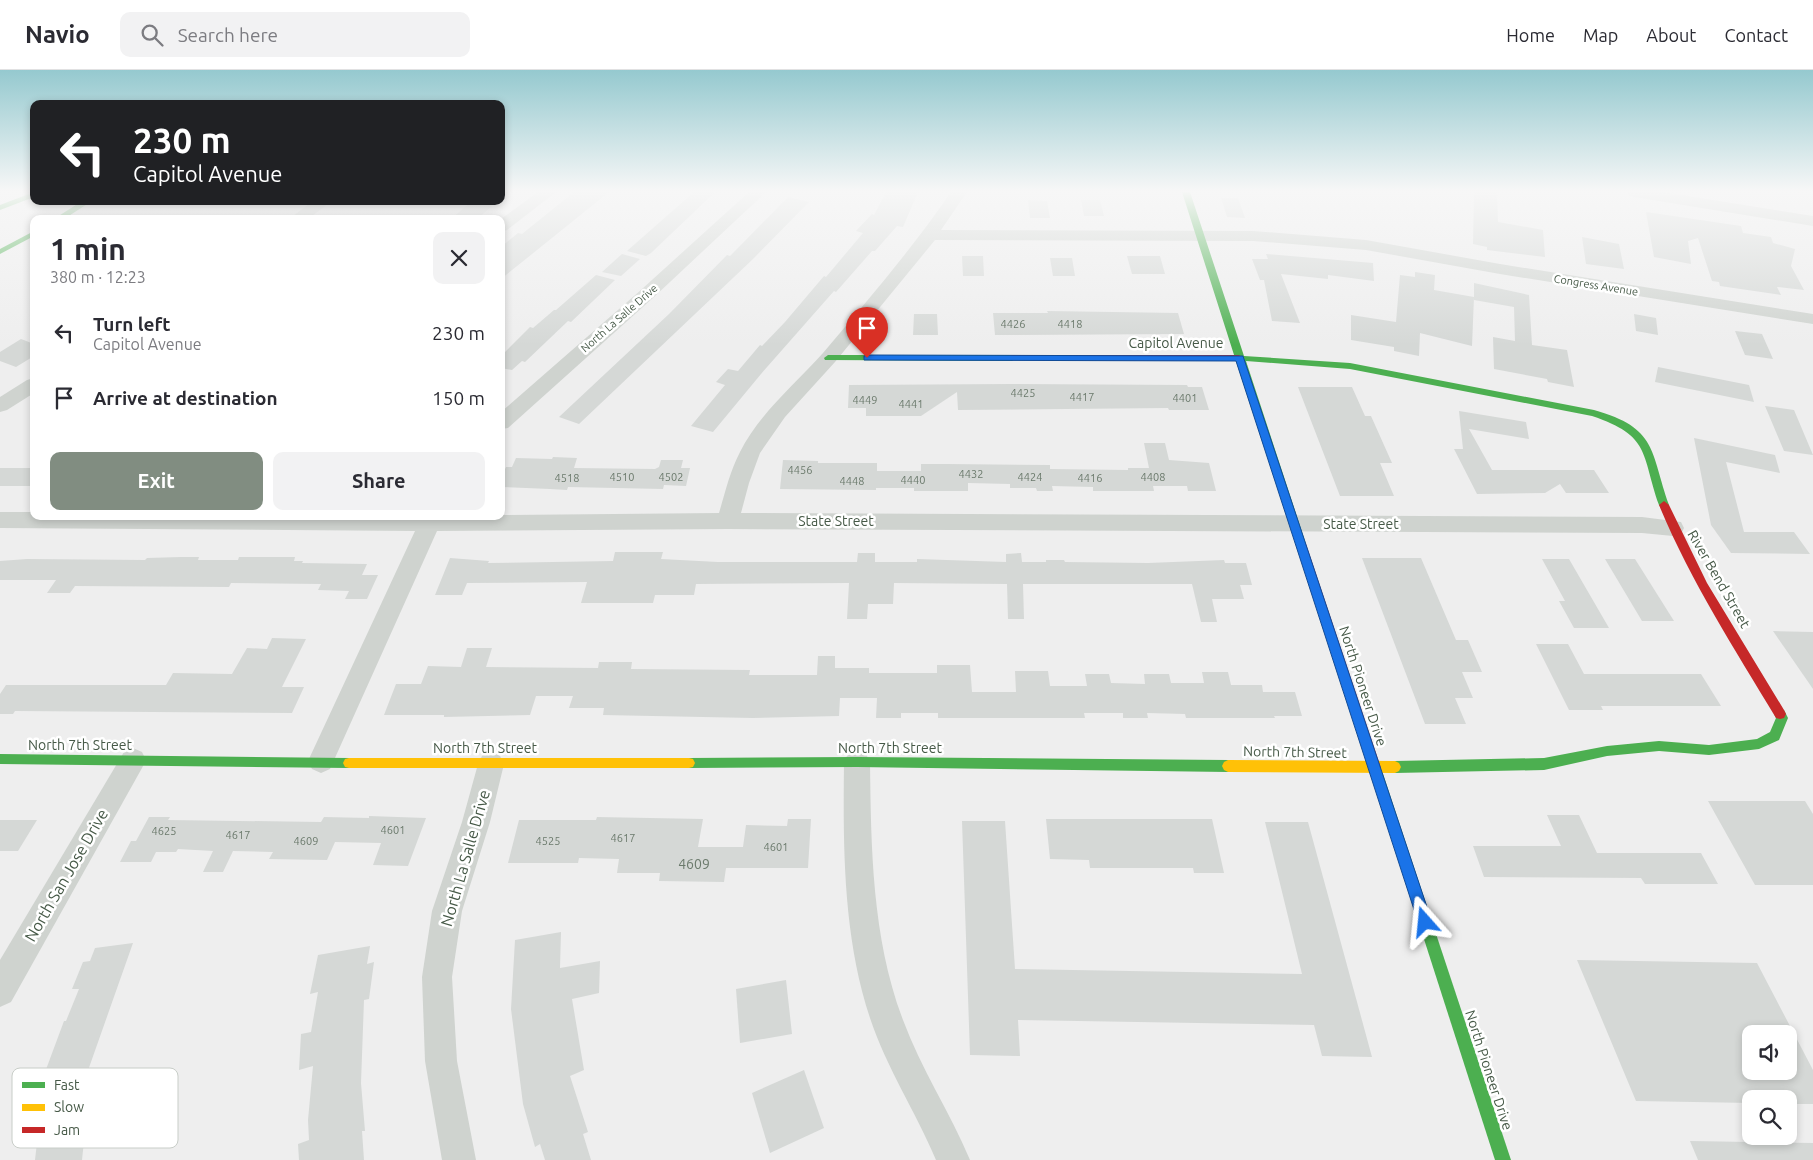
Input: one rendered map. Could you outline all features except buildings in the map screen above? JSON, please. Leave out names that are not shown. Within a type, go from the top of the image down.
[{"type":"main road","points":[[0,252],[16,243]]},
{"type":"main road","name":"North Pioneer Drive","points":[[1202,243],[1503,1160]]},
{"type":"main road","name":"Capitol Avenue","points":[[828,358],[1240,358],[1300,361],[1350,366],[1594,414],[1618,420],[1636,431]]},
{"type":"main road","name":"River Bend Street","points":[[1636,431],[1649,449],[1659,492],[1673,528],[1703,585],[1782,718],[1775,736]]},
{"type":"main road","name":"North 7th Street","points":[[0,759],[491,764],[857,762],[1374,768],[1544,764],[1607,751],[1659,746],[1710,750],[1760,744],[1775,736]]},
{"type":"street","name":"North La Salle Drive","points":[[505,419],[703,243]]},
{"type":"street","points":[[728,521],[738,483],[750,452],[778,412],[828,358],[923,243]]},
{"type":"street","name":"Congress Avenue","points":[[1339,243],[1366,245],[1757,312],[1813,319]]},
{"type":"street","points":[[0,406],[30,387]]},
{"type":"street","name":"State Street","points":[[0,520],[30,520]]},
{"type":"street","points":[[321,762],[431,520]]},
{"type":"street","name":"State Street","points":[[431,520],[1642,525],[1673,528]]},
{"type":"street","name":"North San Jose Drive","points":[[0,991],[133,760]]},
{"type":"street","points":[[857,762],[856,844],[863,928],[880,1001],[900,1055],[953,1160]]},
{"type":"street","name":"North La Salle Drive","points":[[459,1160],[440,1061],[437,977],[448,911],[476,822],[491,764]]},
{"type":"traffic: fast","points":[[0,252],[16,243]]},
{"type":"traffic: fast","points":[[1203,243],[1301,544]]},
{"type":"traffic: fast","points":[[828,358],[1012,358]]},
{"type":"traffic: fast","points":[[1239,358],[1350,366],[1594,413],[1615,420],[1640,436],[1646,446],[1664,505]]},
{"type":"traffic: fast","points":[[1395,767],[1544,764],[1607,751],[1659,746],[1709,750],[1759,744],[1775,736],[1782,718],[1780,714]]},
{"type":"traffic: fast","points":[[0,759],[349,763]]},
{"type":"traffic: fast","points":[[689,763],[857,762],[1228,766]]},
{"type":"traffic: fast","points":[[1375,768],[1503,1160]]},
{"type":"traffic: slow","points":[[349,763],[689,763]]},
{"type":"traffic: slow","points":[[1228,766],[1395,767]]},
{"type":"traffic: jam","points":[[1012,358],[1239,358]]},
{"type":"traffic: jam","points":[[1664,505],[1703,586],[1780,714]]},
{"type":"traffic: jam","points":[[1301,544],[1375,768]]},
{"type":"route","points":[[867,358],[1240,358],[1425,922]]}]
